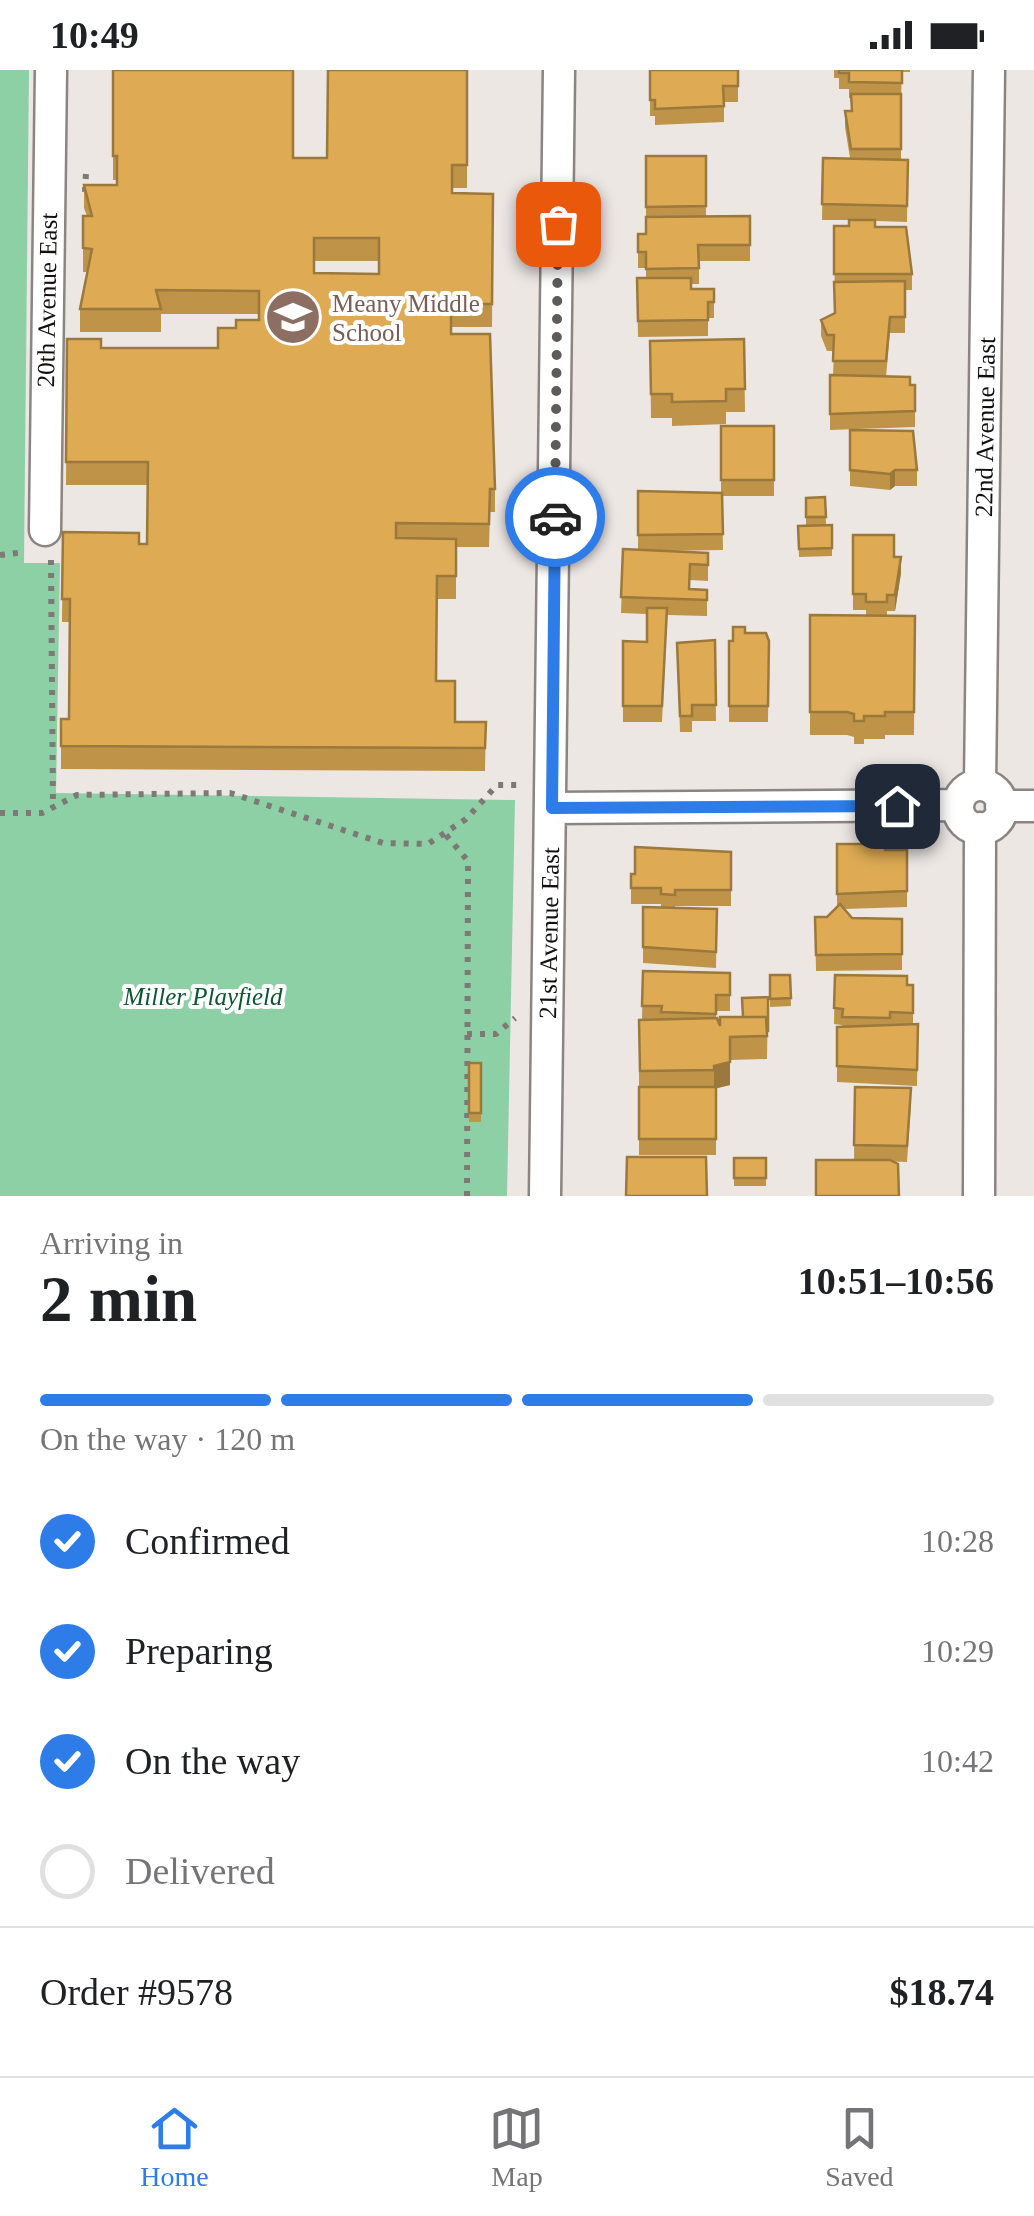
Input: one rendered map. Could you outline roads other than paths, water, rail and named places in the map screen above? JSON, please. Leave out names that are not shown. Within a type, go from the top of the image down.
[{"type":"street","name":"20th Avenue East","points":[[48,537],[51,70]]},
{"type":"street","name":"21st Avenue East","points":[[545,1196],[559,70]]},
{"type":"street","name":"22nd Avenue East","points":[[980,799],[989,70]]},
{"type":"street","points":[[552,808],[980,799],[1034,806]]},
{"type":"street","points":[[979,1196],[980,828],[964,822],[980,799]]},
{"type":"place","name":"Meany Middle School","points":[[293,317]]},
{"type":"park label","name":"Miller Playfield","points":[[203,996]]}]
